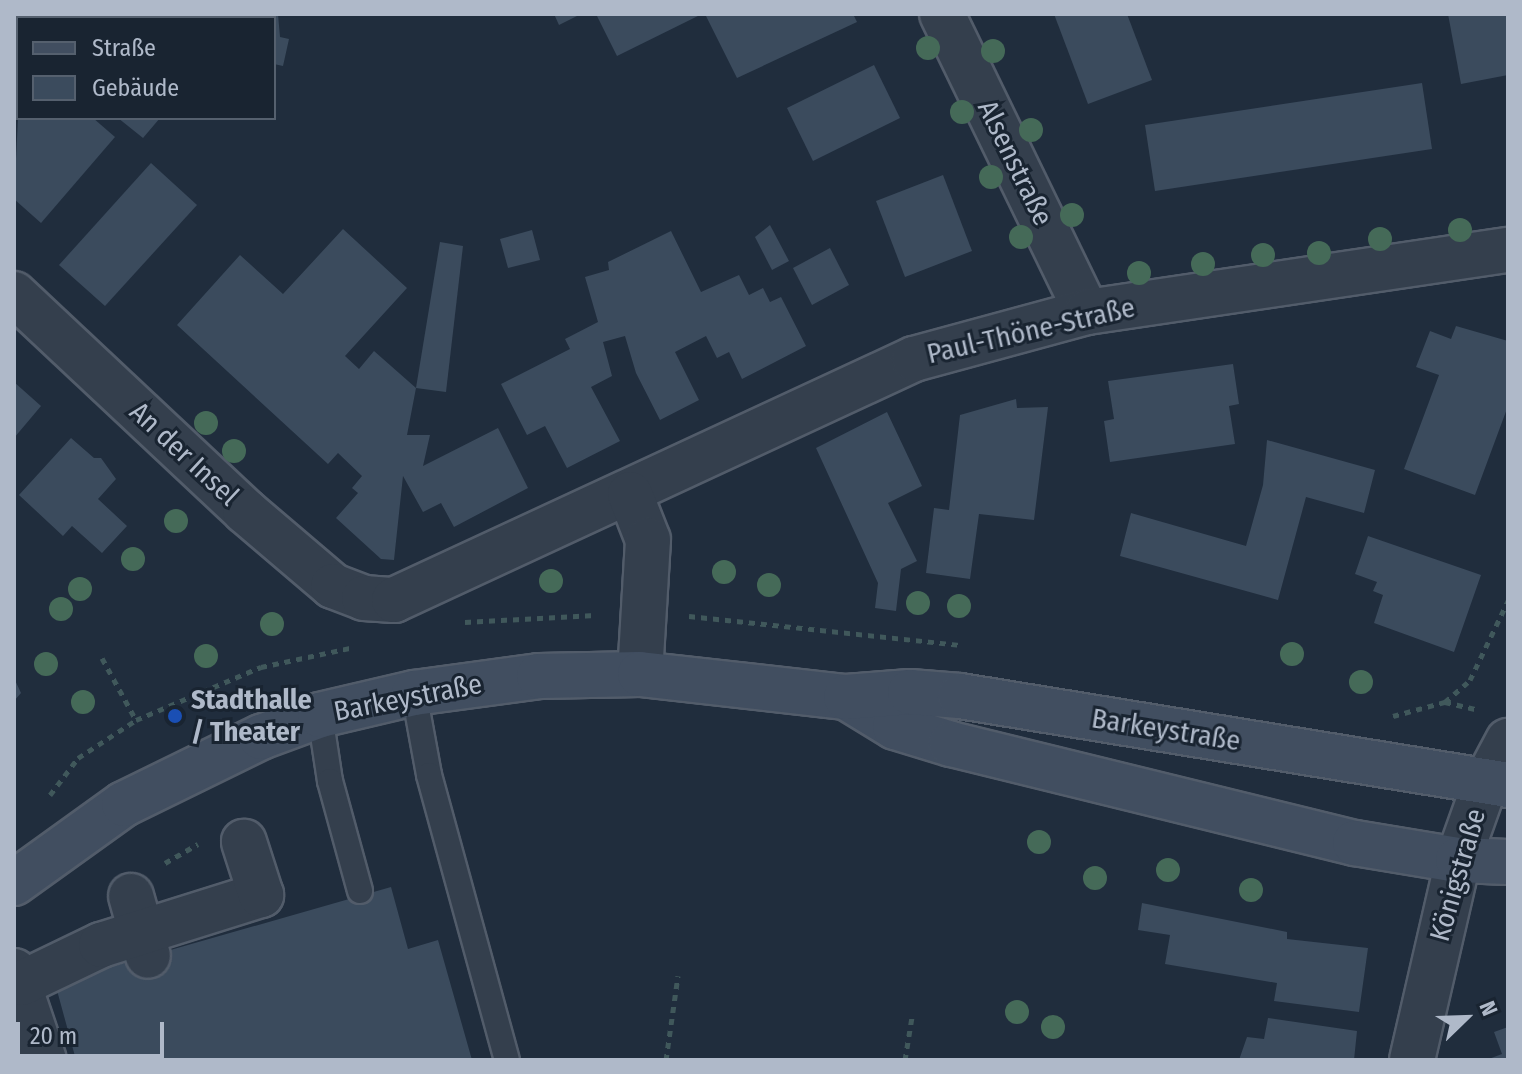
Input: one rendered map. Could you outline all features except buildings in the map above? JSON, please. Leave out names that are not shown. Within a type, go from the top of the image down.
[{"type":"street","name":"Alsenstraße","points":[[942,14],[1087,312]]},
{"type":"street","name":"Paul-Thöne-Straße","points":[[364,598],[394,600],[630,494],[914,359],[1087,312],[1508,250]]},
{"type":"street","name":"An der Insel","points":[[14,294],[245,511],[333,586],[364,598]]},
{"type":"street","points":[[630,494],[648,540],[640,674]]},
{"type":"street","name":"Barkeystraße","points":[[14,883],[124,804],[261,737],[320,715],[414,693],[539,676],[640,674],[846,697],[910,692],[960,696],[1496,784]]},
{"type":"street","name":"Barkeystraße","points":[[846,697],[895,727],[951,744],[1328,837],[1458,860],[1508,862]]},
{"type":"street","name":"Königstraße","points":[[1412,1060],[1458,860],[1496,784],[1508,741]]},
{"type":"street","points":[[44,1060],[19,972],[140,928],[261,895],[244,842]]},
{"type":"lane","points":[[414,693],[429,775],[507,1060]]},
{"type":"lane","points":[[320,715],[330,781],[360,891]]},
{"type":"path","points":[[1393,717],[1445,702],[1470,680],[1508,601]]},
{"type":"path","points":[[102,658],[136,720]]},
{"type":"path","points":[[666,1060],[678,976]]},
{"type":"path","points":[[905,1060],[912,1017]]},
{"type":"place","name":"Stadthalle / Theater","points":[[175,716]]}]
